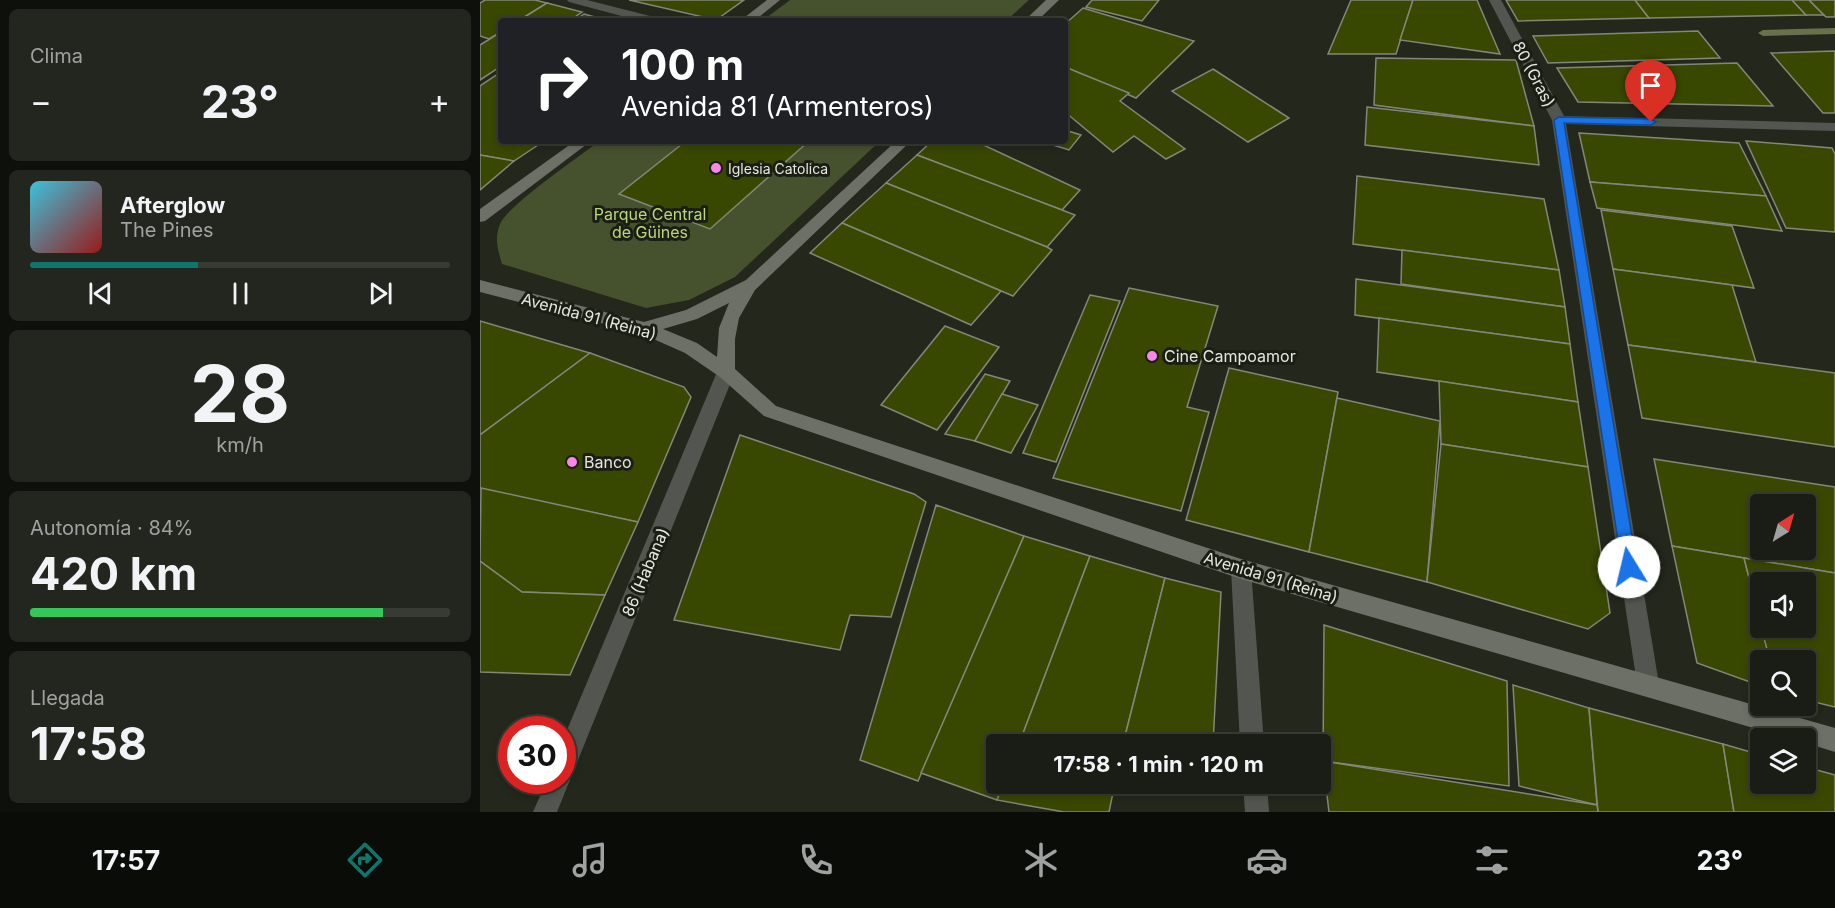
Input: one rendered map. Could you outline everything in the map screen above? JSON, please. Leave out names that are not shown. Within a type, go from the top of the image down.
[{"type":"main road","points":[[750,18],[774,0]]},
{"type":"main road","points":[[1033,18],[1053,0]]},
{"type":"main road","points":[[481,217],[580,144]]},
{"type":"main road","points":[[726,372],[726,333],[735,303],[752,284],[901,144]]},
{"type":"main road","points":[[644,328],[691,315],[752,284]]},
{"type":"main road","name":"Avenida 91 (Reina)","points":[[482,285],[644,328],[691,348],[726,372],[770,411],[1241,569],[1648,684],[1835,740]]},
{"type":"street","points":[[573,0],[642,18]]},
{"type":"street","name":"80 (Gras)","points":[[1495,0],[1559,120],[1648,684]]},
{"type":"street","points":[[1559,120],[1835,127]]},
{"type":"street","name":"86 (Habana)","points":[[576,737],[726,372]]},
{"type":"street","points":[[1241,569],[1251,734]]},
{"type":"street","points":[[545,812],[553,794]]},
{"type":"street","points":[[1256,794],[1257,812]]},
{"type":"green space","points":[[790,0],[1029,0],[1009,18],[766,18]]},
{"type":"green space","name":"Parque Central de Güines","points":[[596,144],[877,144],[735,277],[689,300],[646,308],[502,264],[497,244],[500,224],[516,205]]},
{"type":"building","points":[[485,0],[535,0],[547,3],[523,18],[498,18],[498,34],[489,39],[480,36],[480,3]]},
{"type":"building","points":[[629,0],[744,0],[719,18],[707,18]]},
{"type":"building","points":[[1092,0],[1159,0],[1142,21],[1086,7]]},
{"type":"building","points":[[1351,0],[1413,0],[1396,54],[1328,54]]},
{"type":"building","points":[[1413,0],[1477,0],[1500,54],[1400,40]]},
{"type":"building","points":[[1506,0],[1635,0],[1649,18],[1518,21]]},
{"type":"building","points":[[1635,0],[1792,0],[1806,15],[1649,18]]},
{"type":"building","points":[[1792,0],[1809,0],[1824,15],[1806,15]]},
{"type":"building","points":[[1809,0],[1835,0],[1835,17],[1826,17]]},
{"type":"building","points":[[547,3],[582,12],[573,18],[523,18]]},
{"type":"building","points":[[1083,8],[1194,41],[1136,98],[1068,68],[1068,21]]},
{"type":"building","points":[[584,14],[598,18],[578,18]]},
{"type":"building","points":[[1698,31],[1720,58],[1548,63],[1533,36]]},
{"type":"building","points":[[498,34],[498,68],[480,80],[480,45]]},
{"type":"building","points":[[1835,51],[1835,113],[1823,113],[1771,53]]},
{"type":"building","points":[[1376,58],[1516,60],[1534,126],[1374,105]]},
{"type":"building","points":[[1737,63],[1773,106],[1578,102],[1557,68]]},
{"type":"building","points":[[1068,68],[1129,93],[1120,101],[1185,149],[1166,159],[1134,136],[1113,152],[1068,114]]},
{"type":"building","points":[[1213,69],[1289,118],[1248,142],[1172,91]]},
{"type":"building","points":[[498,74],[498,144],[540,144],[514,161],[480,155],[480,86]]},
{"type":"building","points":[[1367,107],[1534,126],[1539,165],[1365,145]]},
{"type":"building","points":[[1068,131],[1081,135],[1069,150],[1050,144],[1068,144]]},
{"type":"building","points":[[1579,133],[1739,143],[1766,196],[1590,182]]},
{"type":"building","points":[[1746,141],[1832,148],[1835,154],[1835,232],[1786,228]]},
{"type":"building","name":"Iglesia Catolica","points":[[682,144],[806,144],[710,229],[619,194]]},
{"type":"building","points":[[929,144],[981,144],[1080,190],[1062,210],[917,155]]},
{"type":"building","points":[[480,155],[514,161],[480,190]]},
{"type":"building","points":[[917,155],[1075,215],[1047,247],[886,183]]},
{"type":"building","points":[[1357,176],[1544,199],[1559,270],[1353,244]]},
{"type":"building","points":[[1590,182],[1766,196],[1782,231],[1597,208]]},
{"type":"building","points":[[886,183],[1052,250],[1013,296],[842,223]]},
{"type":"building","points":[[1601,210],[1732,226],[1754,288],[1613,269]]},
{"type":"building","points":[[842,223],[1001,291],[971,325],[810,253]]},
{"type":"building","points":[[1402,250],[1559,270],[1565,307],[1401,284]]},
{"type":"building","points":[[1613,269],[1732,285],[1756,362],[1628,345]]},
{"type":"building","points":[[1356,279],[1565,307],[1570,344],[1355,315]]},
{"type":"building","name":"Cine Campoamor","points":[[1129,288],[1218,306],[1187,407],[1209,412],[1181,511],[1053,478]]},
{"type":"building","points":[[1090,295],[1120,301],[1056,462],[1023,453]]},
{"type":"building","points":[[1379,318],[1570,344],[1578,402],[1377,372]]},
{"type":"building","points":[[480,321],[590,353],[480,435]]},
{"type":"building","points":[[945,326],[999,347],[937,430],[881,405]]},
{"type":"building","points":[[1628,345],[1835,373],[1835,447],[1642,418]]},
{"type":"building","name":"Banco","points":[[590,353],[684,387],[691,397],[638,522],[480,489],[480,435]]},
{"type":"building","points":[[1229,368],[1338,392],[1309,552],[1186,520]]},
{"type":"building","points":[[985,374],[1010,381],[975,441],[945,434]]},
{"type":"building","points":[[1439,381],[1578,402],[1588,467],[1441,444]]},
{"type":"building","points":[[1002,394],[1038,405],[1011,453],[975,441]]},
{"type":"building","points":[[1337,398],[1440,421],[1427,582],[1309,552]]},
{"type":"building","points":[[740,435],[914,494],[926,502],[891,617],[850,615],[840,650],[674,620]]},
{"type":"building","points":[[1441,444],[1588,467],[1610,613],[1588,629],[1427,582]]},
{"type":"building","points":[[1654,459],[1835,487],[1835,573],[1757,560],[1816,560],[1816,494],[1750,494],[1750,559],[1672,546]]},
{"type":"building","points":[[481,488],[638,522],[605,595],[522,592],[480,561]]},
{"type":"building","points":[[936,505],[1024,536],[918,781],[860,760]]},
{"type":"building","points":[[1024,536],[1090,556],[1023,734],[986,734],[986,794],[999,794],[997,800],[921,773]]},
{"type":"building","points":[[1672,546],[1744,558],[1750,582],[1750,638],[1764,638],[1767,650],[1750,650],[1750,682],[1697,663]]},
{"type":"building","points":[[1090,556],[1165,578],[1126,734],[1023,734]]},
{"type":"building","points":[[1744,558],[1835,573],[1835,707],[1816,702],[1816,650],[1767,650],[1764,638],[1816,638],[1816,572],[1750,572],[1750,582]]},
{"type":"building","points":[[480,561],[522,592],[605,595],[570,675],[480,672]]},
{"type":"building","points":[[1165,578],[1221,592],[1214,734],[1126,734]]},
{"type":"building","points":[[1324,625],[1507,681],[1509,786],[1331,762],[1331,734],[1323,734]]},
{"type":"building","points":[[1513,685],[1589,708],[1597,805],[1519,786]]},
{"type":"building","points":[[1589,708],[1723,744],[1734,812],[1598,812]]},
{"type":"building","points":[[1723,744],[1750,752],[1750,794],[1816,794],[1816,770],[1835,775],[1835,812],[1734,812]]},
{"type":"building","points":[[1331,762],[1597,805],[1598,812],[1329,812],[1327,794],[1331,794]]},
{"type":"building","points":[[999,794],[1113,794],[1109,812],[1064,812],[997,800]]},
{"type":"waterway","points":[[1763,33],[1835,31]]},
{"type":"place","name":"Iglesia Catolica","points":[[716,168]]},
{"type":"place","name":"Cine Campoamor","points":[[1152,356]]},
{"type":"place","name":"Banco","points":[[572,462]]},
{"type":"route","points":[[1629,567],[1559,120],[1651,122]]}]
